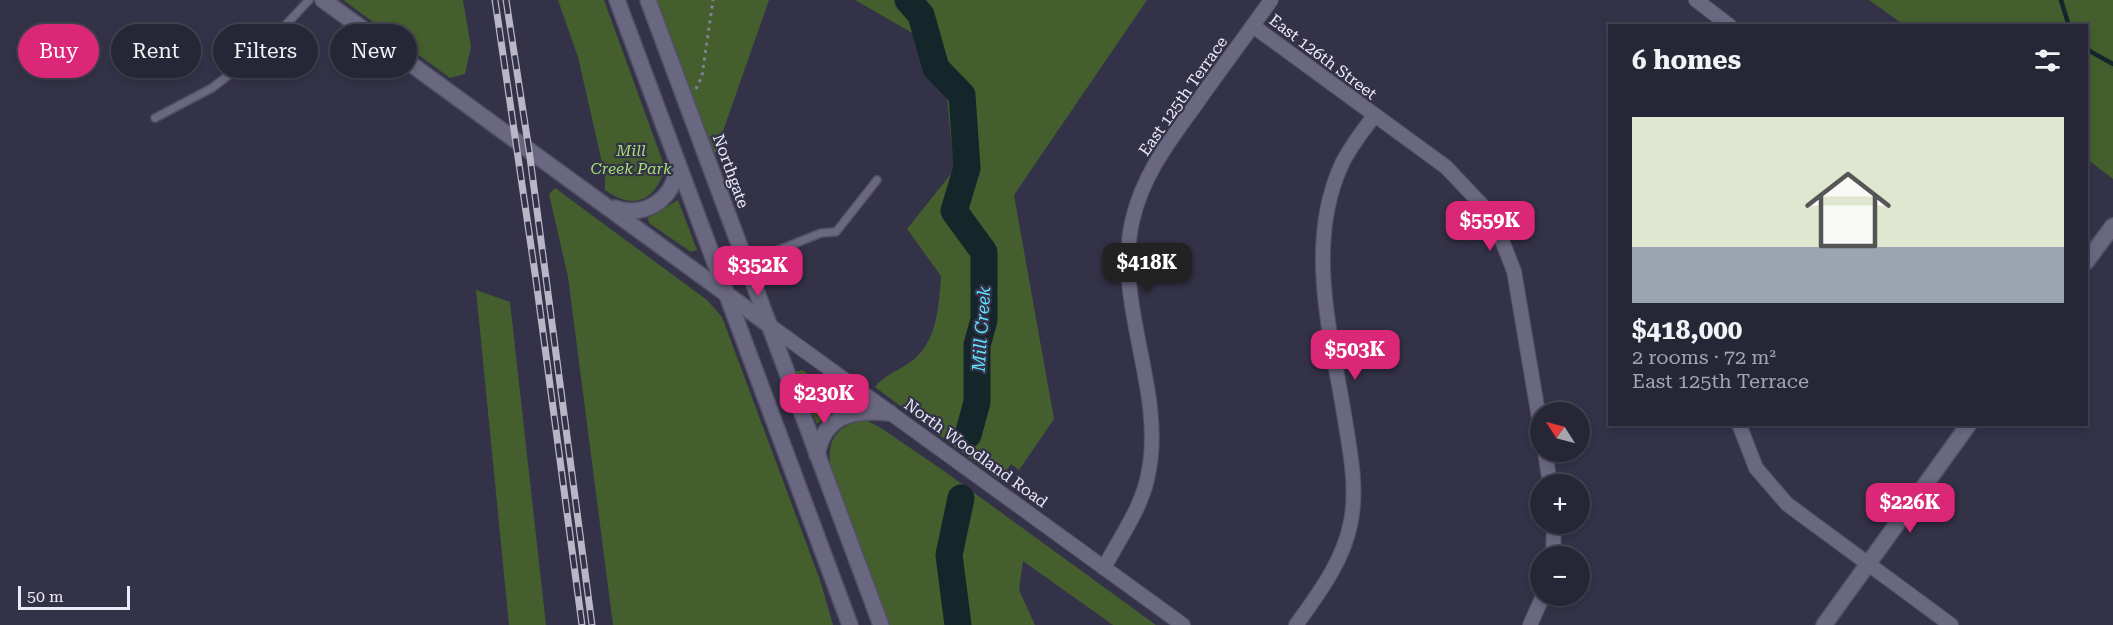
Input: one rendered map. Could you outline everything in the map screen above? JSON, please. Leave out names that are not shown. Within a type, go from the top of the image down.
[{"type":"main road","name":"North Woodland Road","points":[[323,0],[769,325]]},
{"type":"main road","points":[[617,0],[850,625]]},
{"type":"main road","name":"Northgate","points":[[648,0],[881,625]]},
{"type":"main road","points":[[605,204],[632,212],[653,206],[670,189],[677,177],[678,162]]},
{"type":"main road","points":[[2088,259],[2113,226]]},
{"type":"main road","points":[[817,454],[824,432],[843,417],[871,411],[890,413]]},
{"type":"main road","points":[[1824,625],[1968,426]]},
{"type":"street","name":"East 125th Terrace","points":[[1104,568],[1136,512],[1150,469],[1152,442],[1129,279],[1132,224],[1140,194],[1155,162],[1271,0]]},
{"type":"street","points":[[1696,0],[1727,24]]},
{"type":"street","name":"East 126th Street","points":[[1253,26],[1374,116],[1347,155],[1330,194],[1323,224],[1321,260],[1353,472],[1352,520],[1343,550],[1324,585],[1296,625]]},
{"type":"street","points":[[1374,116],[1462,181],[1481,204],[1499,233],[1514,271],[1537,402]]},
{"type":"street","name":"North Woodland Road","points":[[769,325],[1182,625]]},
{"type":"street","points":[[1740,426],[1756,468],[1772,490],[1807,520],[1951,625]]},
{"type":"street","points":[[1530,625],[1539,606]]},
{"type":"lane","points":[[154,118],[212,88],[265,47],[309,0]]},
{"type":"lane","points":[[719,274],[821,233],[836,232],[877,180]]},
{"type":"path","points":[[695,90],[702,76],[713,0]]},
{"type":"green space","points":[[343,0],[463,0],[471,47],[465,74],[450,78],[417,54],[417,24],[376,24]]},
{"type":"green space","name":"Mill Creek Park","points":[[558,0],[604,0],[665,168],[655,188],[642,199],[625,200],[605,190],[605,176],[578,57]]},
{"type":"green space","points":[[648,0],[769,0],[715,154],[706,130],[701,144]]},
{"type":"green space","points":[[855,0],[1147,0],[1014,195],[1054,419],[1019,470],[1011,464],[998,479],[875,387],[885,377],[915,358],[931,336],[936,317],[941,276],[907,229],[954,170],[947,97],[928,42]]},
{"type":"green space","points":[[1869,0],[2113,0],[2113,179],[2088,160],[2088,24],[1903,24]]},
{"type":"green space","points":[[555,188],[707,300],[722,317],[820,580],[833,625],[613,625],[568,277],[549,194]]},
{"type":"green space","points":[[678,200],[697,250],[691,252],[649,223],[648,218]]},
{"type":"green space","points":[[476,290],[510,302],[546,625],[509,625]]},
{"type":"green space","points":[[802,370],[845,399],[845,403],[817,424],[795,372]]},
{"type":"green space","points":[[866,420],[944,471],[1156,625],[1113,625],[1023,561],[1019,590],[1035,625],[888,625],[831,471],[830,451],[835,436],[847,426]]},
{"type":"waterway","name":"Mill Creek","points":[[908,0],[921,15],[936,68],[962,95],[967,168],[954,211],[984,252],[984,320],[977,345],[977,402],[968,435]]},
{"type":"waterway","points":[[2061,0],[2068,24]]},
{"type":"waterway","points":[[2088,50],[2113,64]]},
{"type":"waterway","name":"Mill Creek","points":[[958,625],[949,555],[961,498]]},
{"type":"railway","points":[[495,0],[536,280],[582,625]]},
{"type":"railway","points":[[506,0],[529,150],[592,625]]}]
